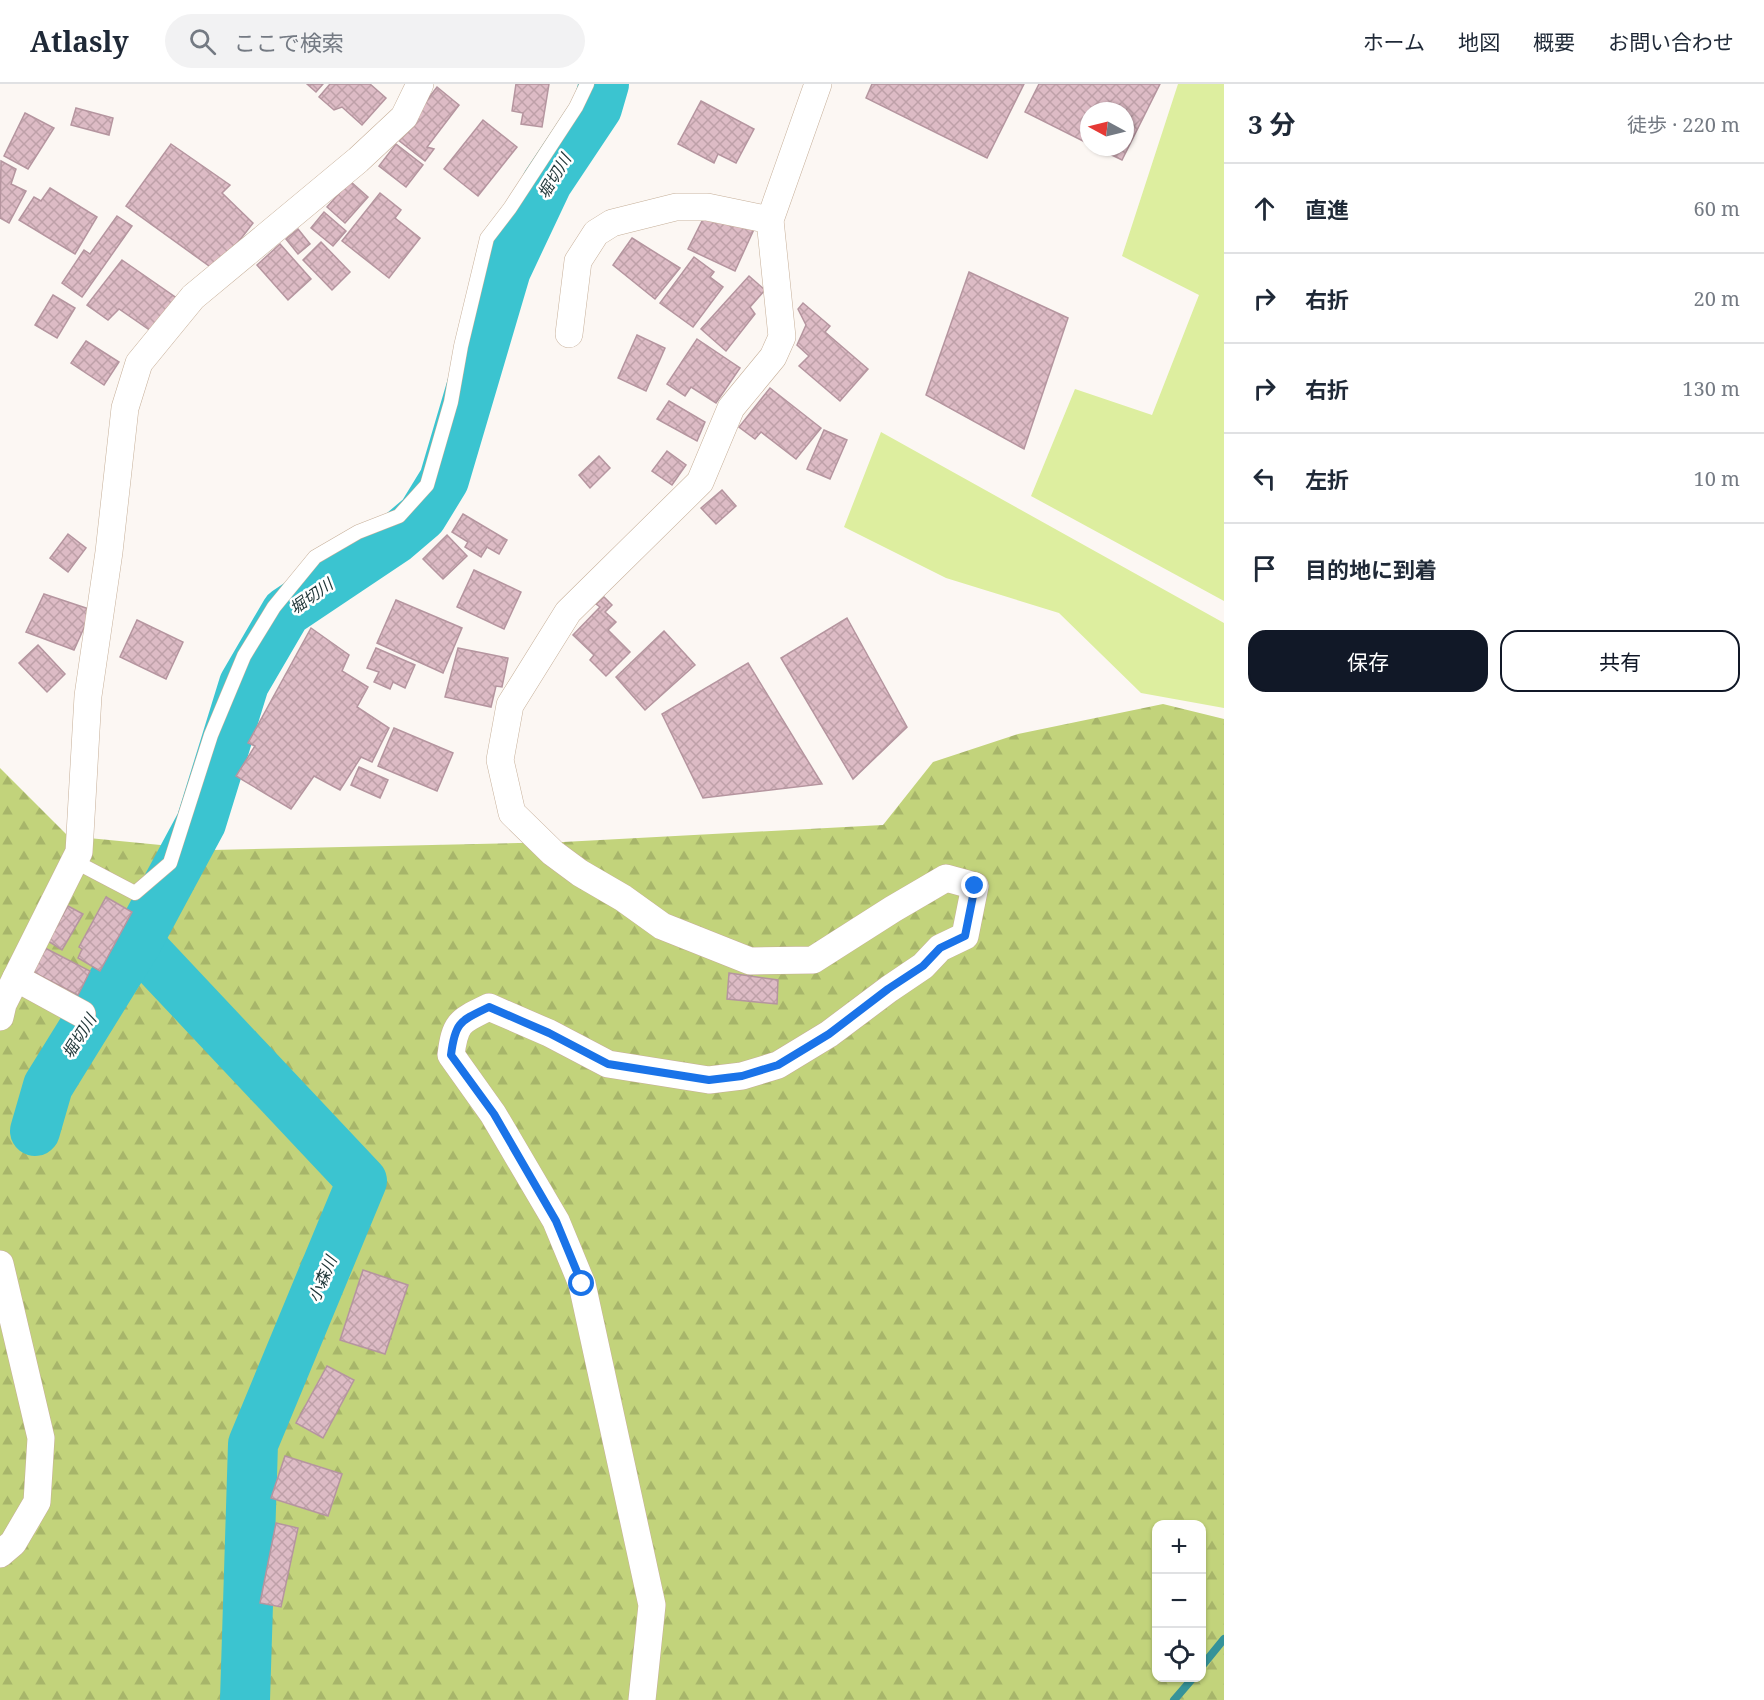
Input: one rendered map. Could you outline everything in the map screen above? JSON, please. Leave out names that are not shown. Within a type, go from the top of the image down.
[{"type":"street","points":[[0,1017],[3,1004],[79,852],[88,696],[109,552],[125,408],[139,363],[193,297],[358,160],[404,117],[420,84]]},
{"type":"street","points":[[642,1700],[652,1605],[582,1284],[556,1221],[494,1114],[451,1055],[454,1034],[464,1020],[489,1007],[549,1033],[608,1064],[709,1080],[742,1076],[778,1065],[829,1034],[888,989],[923,966],[940,948],[965,936],[975,886],[946,878],[813,960],[750,961],[662,926],[553,853],[512,813],[500,760],[510,705],[568,612],[700,482],[731,408],[773,357],[782,337],[770,219],[818,84]]},
{"type":"street","points":[[569,334],[578,261],[596,233],[612,223],[676,207],[707,207],[770,219]]},
{"type":"street","points":[[16,978],[82,1014]]},
{"type":"street","points":[[0,1264],[41,1438],[37,1502],[13,1543],[0,1554]]},
{"type":"lane","points":[[74,861],[135,893],[170,863],[211,735],[244,656],[274,607],[315,556],[358,532],[399,516],[427,485],[452,402],[461,346],[487,238],[510,208],[576,107],[587,84]]},
{"type":"green space","points":[[1178,84],[1224,84],[1224,601],[1031,496],[1075,389],[1152,415],[1199,295],[1122,256]]},
{"type":"green space","points":[[881,432],[1224,623],[1224,708],[1141,693],[1059,613],[946,578],[844,527]]},
{"type":"green space","points":[[1163,704],[1224,719],[1224,1700],[0,1700],[0,768],[68,836],[212,850],[563,842],[883,825],[933,762],[1018,734]]},
{"type":"building","points":[[307,84],[323,84],[316,92]]},
{"type":"building","points":[[330,84],[370,84],[386,98],[362,125],[342,107],[334,110],[319,97]]},
{"type":"building","points":[[516,84],[549,84],[542,127],[521,124],[523,113],[512,111]]},
{"type":"building","points":[[872,84],[1024,84],[987,158],[866,98]]},
{"type":"building","points":[[1039,84],[1160,84],[1134,136],[1134,102],[1080,102],[1080,140],[1025,112]]},
{"type":"building","points":[[437,87],[459,105],[427,147],[434,149],[425,161],[397,139]]},
{"type":"building","points":[[701,101],[754,129],[736,163],[718,154],[714,163],[678,144]]},
{"type":"building","points":[[76,108],[113,118],[109,135],[71,125]]},
{"type":"building","points":[[25,113],[54,128],[28,169],[4,156]]},
{"type":"building","points":[[483,120],[517,147],[478,196],[444,169]]},
{"type":"building","points":[[171,144],[230,185],[222,193],[253,223],[216,271],[126,206]]},
{"type":"building","points":[[396,144],[423,165],[406,187],[379,166]]},
{"type":"building","points":[[1,161],[16,169],[11,184],[26,191],[9,223],[0,218]]},
{"type":"building","points":[[350,181],[368,197],[345,223],[327,207]]},
{"type":"building","points":[[50,188],[97,217],[75,254],[19,220],[34,197],[41,201]]},
{"type":"building","points":[[380,193],[401,210],[395,218],[420,238],[389,278],[342,241]]},
{"type":"building","points":[[324,212],[346,231],[333,246],[311,228]]},
{"type":"building","points":[[117,216],[132,226],[82,297],[62,283],[84,250],[90,254]]},
{"type":"building","points":[[703,219],[755,227],[735,271],[688,249]]},
{"type":"building","points":[[298,229],[310,244],[298,254],[286,239]]},
{"type":"building","points":[[632,238],[680,268],[655,299],[613,265]]},
{"type":"building","points":[[321,242],[350,272],[332,290],[303,260]]},
{"type":"building","points":[[280,244],[311,279],[288,300],[257,265]]},
{"type":"building","points":[[694,257],[714,272],[710,277],[723,287],[693,327],[660,303]]},
{"type":"building","points":[[122,260],[178,299],[151,331],[119,309],[108,320],[87,305]]},
{"type":"building","points":[[969,272],[1068,318],[1024,449],[926,395]]},
{"type":"building","points":[[749,276],[765,290],[750,307],[755,314],[726,351],[701,329]]},
{"type":"building","points":[[53,295],[75,308],[57,338],[35,325]]},
{"type":"building","points":[[803,303],[830,326],[825,332],[868,369],[840,401],[799,366],[809,356],[797,345],[806,325],[798,309]]},
{"type":"building","points":[[637,335],[665,348],[646,391],[618,378]]},
{"type":"building","points":[[697,339],[740,368],[716,403],[691,387],[685,396],[667,384]]},
{"type":"building","points":[[86,341],[119,362],[104,385],[71,363]]},
{"type":"building","points":[[770,388],[821,428],[796,459],[761,432],[755,439],[739,427]]},
{"type":"building","points":[[669,401],[705,422],[697,441],[657,419]]},
{"type":"building","points":[[824,430],[847,440],[830,479],[807,469]]},
{"type":"building","points":[[667,451],[686,465],[672,485],[652,471]]},
{"type":"building","points":[[599,456],[610,468],[590,488],[579,475]]},
{"type":"building","points":[[722,490],[736,506],[716,524],[701,508]]},
{"type":"building","points":[[463,514],[507,540],[499,554],[487,547],[481,557],[465,547],[468,542],[452,532]]},
{"type":"building","points":[[68,534],[86,548],[68,572],[50,558]]},
{"type":"building","points":[[447,535],[467,556],[443,579],[423,559]]},
{"type":"building","points":[[474,570],[521,592],[504,629],[457,607]]},
{"type":"building","points":[[44,594],[92,610],[74,650],[26,632]]},
{"type":"building","points":[[604,597],[612,605],[605,612],[616,622],[608,630],[630,652],[606,676],[590,660],[594,655],[573,635],[600,607],[596,604]]},
{"type":"building","points":[[396,600],[462,628],[443,673],[377,643]]},
{"type":"building","points":[[847,618],[907,727],[853,779],[781,658]]},
{"type":"building","points":[[137,620],[183,642],[166,679],[120,657]]},
{"type":"building","points":[[311,628],[349,655],[342,671],[368,687],[357,707],[389,728],[372,762],[361,757],[340,790],[314,776],[291,809],[236,776],[255,746],[248,743]]},
{"type":"building","points":[[664,631],[695,665],[645,710],[616,677]]},
{"type":"building","points":[[38,645],[65,674],[47,692],[19,663]]},
{"type":"building","points":[[376,648],[415,665],[405,688],[393,682],[390,689],[374,682],[379,672],[367,668]]},
{"type":"building","points":[[458,648],[508,658],[502,687],[496,686],[491,707],[445,697]]},
{"type":"building","points":[[748,663],[822,784],[703,798],[662,714]]},
{"type":"building","points":[[394,728],[453,753],[437,791],[378,766]]},
{"type":"building","points":[[359,767],[388,780],[380,798],[351,785]]},
{"type":"building","points":[[106,897],[132,912],[100,971],[78,958],[82,949],[79,947]]},
{"type":"building","points":[[68,906],[83,914],[62,950],[48,941]]},
{"type":"building","points":[[45,948],[90,971],[78,995],[33,972]]},
{"type":"building","points":[[729,973],[778,980],[777,1004],[727,999]]},
{"type":"building","points":[[363,1270],[408,1285],[385,1354],[340,1340]]},
{"type":"building","points":[[327,1366],[354,1380],[323,1438],[296,1423]]},
{"type":"building","points":[[285,1456],[342,1474],[328,1516],[271,1498]]},
{"type":"building","points":[[276,1523],[298,1528],[281,1607],[260,1603]]},
{"type":"waterway","name":"堀切川","points":[[35,1131],[48,1086],[137,942],[201,823],[244,684],[286,612],[395,539],[422,516],[444,480],[506,270],[547,183],[597,108],[604,84]]},
{"type":"waterway","name":"小森川","points":[[137,942],[362,1181],[253,1444],[245,1700]]},
{"type":"waterway","points":[[1206,1661],[1224,1639]]},
{"type":"waterway","points":[[1174,1700],[1190,1682]]},
{"type":"route","points":[[582,1284],[556,1221],[494,1114],[451,1055],[454,1034],[464,1020],[489,1007],[549,1033],[608,1064],[709,1080],[742,1076],[778,1065],[829,1034],[888,989],[923,966],[940,948],[965,936],[975,886]]}]
